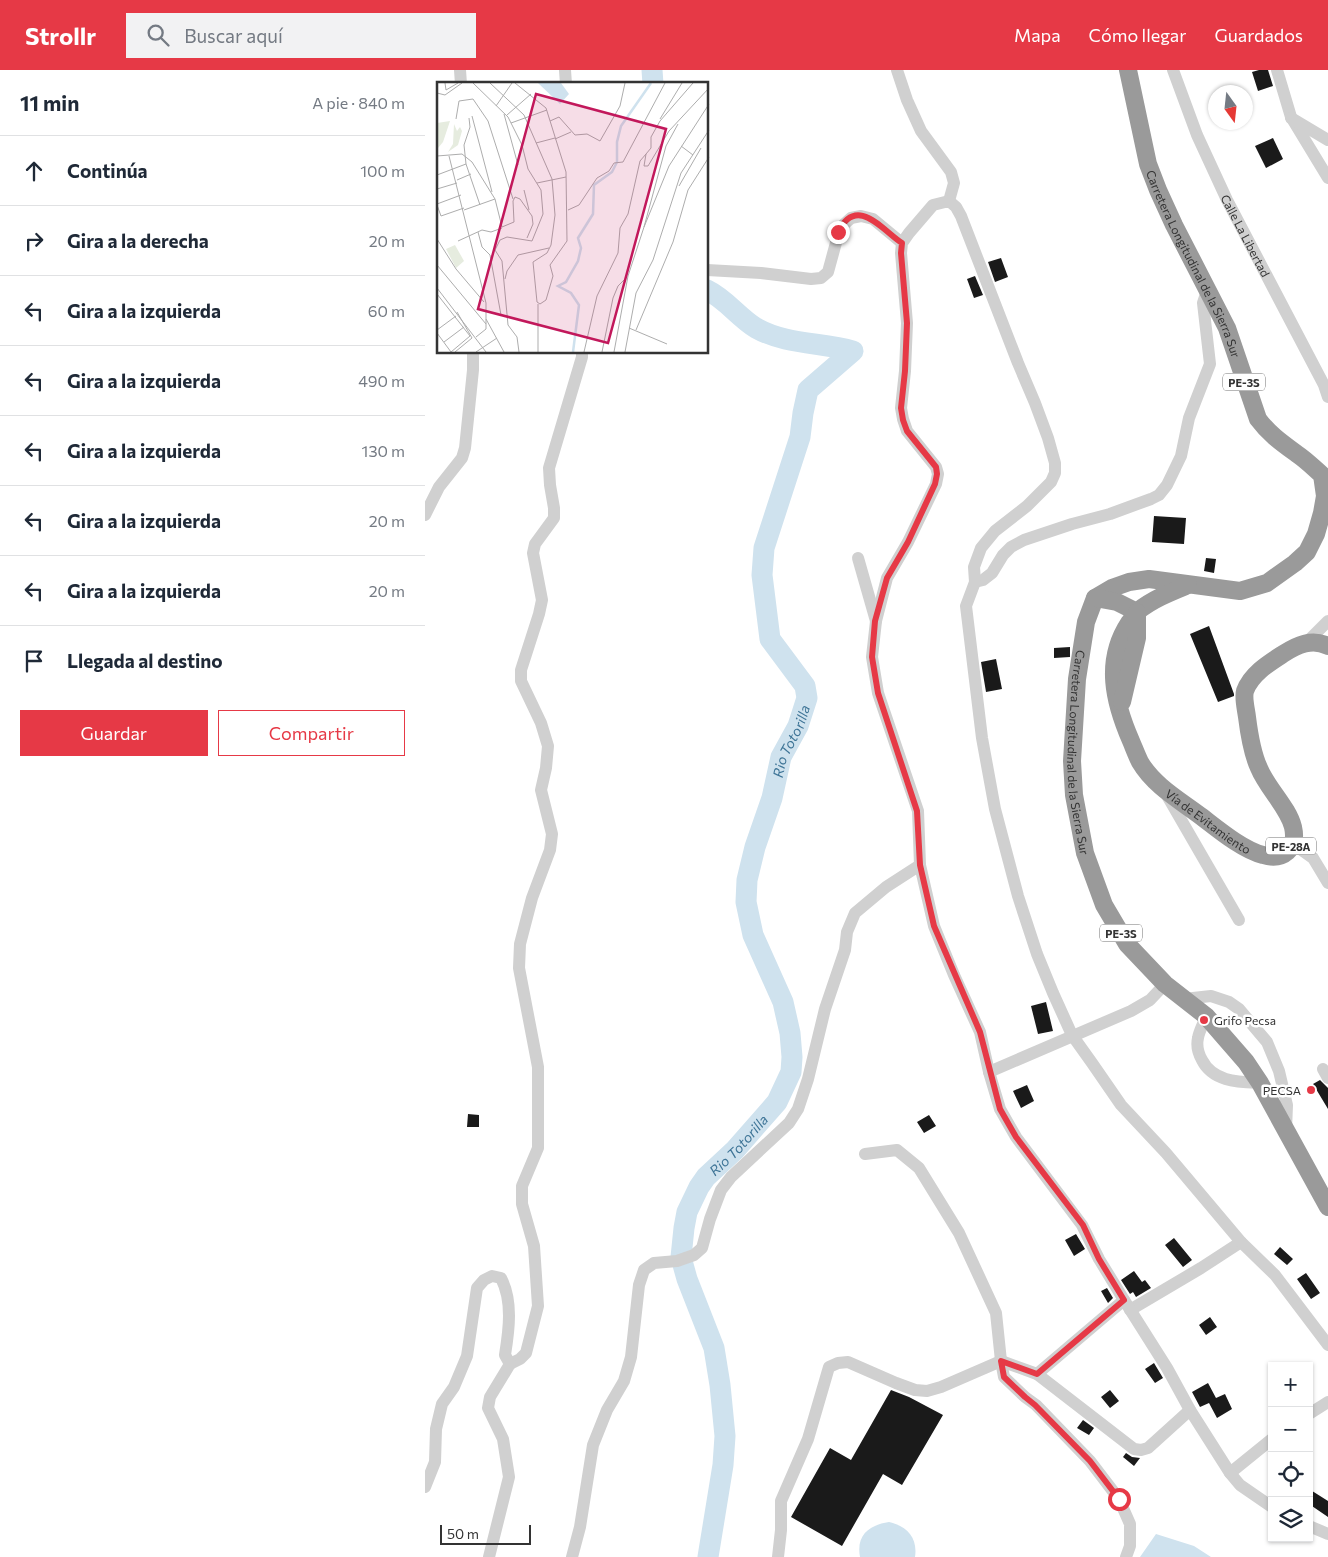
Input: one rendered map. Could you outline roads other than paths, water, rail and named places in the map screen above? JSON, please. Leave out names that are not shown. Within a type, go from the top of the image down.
[{"type":"highway","name":"Carretera Longitudinal de la Sierra Sur","points":[[1128,70],[1148,164],[1174,225],[1227,328],[1258,419],[1266,430],[1322,475],[1325,496],[1316,534],[1307,552],[1267,583],[1240,591],[1149,579],[1129,582],[1112,588],[1095,598],[1086,622],[1077,679],[1072,761],[1074,795],[1085,853],[1104,905],[1127,944],[1165,984],[1206,1016],[1245,1062],[1260,1083],[1328,1207]]},
{"type":"highway","points":[[1095,598],[1117,602],[1137,612],[1159,598],[1189,585]]},
{"type":"highway","name":"Vía de Evitamiento","points":[[1137,612],[1120,637],[1113,671],[1115,689],[1123,722],[1141,763],[1161,786],[1248,849],[1275,858],[1289,852],[1292,843]]},
{"type":"highway","points":[[1307,643],[1317,642],[1328,646]]},
{"type":"highway","name":"PE-28A","points":[[1292,843],[1293,829],[1288,814],[1259,768],[1248,729],[1245,692],[1251,680],[1267,665],[1295,646],[1307,643]]},
{"type":"street","points":[[897,70],[907,100],[921,130],[951,172],[954,184],[949,201]]},
{"type":"street","name":"Calle La Libertad","points":[[1173,70],[1197,135],[1223,192],[1320,377],[1328,397]]},
{"type":"street","points":[[1277,70],[1291,117],[1328,178]]},
{"type":"street","points":[[1291,117],[1328,140]]},
{"type":"street","points":[[949,201],[933,205],[902,243],[901,253],[907,323],[901,408],[907,431],[936,467],[937,474],[935,484],[908,542],[887,578],[875,621],[872,657],[878,693],[917,811],[920,865],[934,926],[980,1032],[1000,1109],[1016,1137],[1083,1225],[1099,1259],[1230,1473],[1240,1485],[1268,1503]]},
{"type":"street","points":[[949,201],[956,207],[961,216],[1049,438],[1055,463],[1055,473],[1051,482],[1027,506],[995,531],[981,548],[974,567],[975,582],[966,606],[982,738],[995,809],[1018,896],[1037,954],[1072,1035],[1121,1105],[1166,1153],[1241,1242],[1275,1275],[1328,1345]]},
{"type":"street","points":[[709,270],[761,273],[811,279],[821,278],[828,272],[840,228],[851,218],[861,216],[873,219],[902,243]]},
{"type":"street","points":[[975,582],[983,580],[992,573],[1003,555],[1011,547],[1024,540],[1110,514],[1151,499],[1159,495],[1167,485],[1181,456],[1189,418],[1210,364],[1203,303],[1208,288]]},
{"type":"street","points":[[425,515],[439,487],[462,458],[465,448],[473,354]]},
{"type":"street","points":[[489,1557],[509,1477],[503,1438],[489,1408],[490,1397],[510,1364],[520,1359],[526,1353],[538,1306],[534,1246],[522,1204],[522,1186],[537,1148],[538,1067],[519,968],[520,944],[532,898],[550,850],[552,834],[541,790],[547,768],[549,746],[541,723],[521,681],[521,670],[542,600],[533,553],[535,544],[553,518],[554,508],[549,468],[582,354]]},
{"type":"street","points":[[858,558],[875,621]]},
{"type":"street","points":[[1307,643],[1328,621]]},
{"type":"street","points":[[1161,786],[1239,920]]},
{"type":"street","points":[[1292,843],[1313,858],[1328,882]]},
{"type":"street","points":[[573,1557],[580,1527],[593,1444],[607,1410],[624,1380],[631,1357],[639,1285],[644,1270],[654,1263],[677,1261],[694,1255],[702,1248],[721,1190],[731,1177],[789,1123],[798,1108],[808,1079],[825,1008],[845,950],[847,932],[855,913],[886,887],[920,865]]},
{"type":"street","points":[[989,1072],[1131,1011],[1150,1000],[1165,984]]},
{"type":"street","points":[[1184,999],[1211,996],[1229,1002],[1239,1009],[1267,1042],[1279,1071],[1287,1105],[1286,1132]]},
{"type":"street","points":[[1206,1016],[1198,1037],[1197,1052],[1205,1067],[1218,1077],[1238,1082],[1260,1083]]},
{"type":"street","points":[[865,1154],[897,1150],[919,1168],[959,1233],[996,1313],[1004,1377],[1035,1405],[1090,1461],[1119,1499],[1129,1524],[1130,1546],[1126,1557]]},
{"type":"street","points":[[1037,1374],[1127,1305],[1201,1268],[1241,1242]]},
{"type":"street","points":[[425,1487],[435,1462],[436,1430],[442,1404],[454,1387],[467,1356],[477,1288],[484,1280],[492,1276],[501,1278],[505,1287],[510,1324],[505,1355],[510,1364]]},
{"type":"street","points":[[778,1557],[781,1530],[781,1502],[808,1438],[829,1368],[838,1363],[849,1362],[896,1384],[915,1390],[927,1390],[941,1387],[1001,1361],[1037,1374],[1134,1449],[1141,1450],[1148,1448],[1190,1410]]},
{"type":"street","points":[[1313,1411],[1328,1402]]},
{"type":"street","points":[[1230,1473],[1268,1442]]},
{"type":"street","points":[[1313,1528],[1328,1534]]},
{"type":"water","points":[[889,1522],[901,1526],[910,1534],[915,1544],[915,1557],[860,1557],[860,1543],[865,1532],[882,1523]]},
{"type":"water","points":[[1156,1534],[1194,1546],[1211,1557],[1140,1557]]},
{"type":"waterway","name":"Rio Totorilla","points":[[652,70],[653,82]]},
{"type":"waterway","name":"Rio Totorilla","points":[[681,1257],[687,1212],[699,1187],[706,1177],[735,1150],[777,1102],[791,1072],[790,1033],[783,1002],[753,935],[746,902],[747,880],[755,847],[772,798],[781,757],[798,726],[807,698],[805,686],[770,639],[762,575],[764,548],[800,437],[808,390],[853,351],[779,338],[767,334],[750,324],[720,298],[709,291]]},
{"type":"waterway","name":"Rio Totorilla","points":[[682,1261],[687,1279],[714,1348],[725,1436],[723,1465],[708,1557]]},
{"type":"place","name":"Grifo Pecsa","points":[[1204,1020]]},
{"type":"place","name":"PECSA","points":[[1311,1090]]}]
